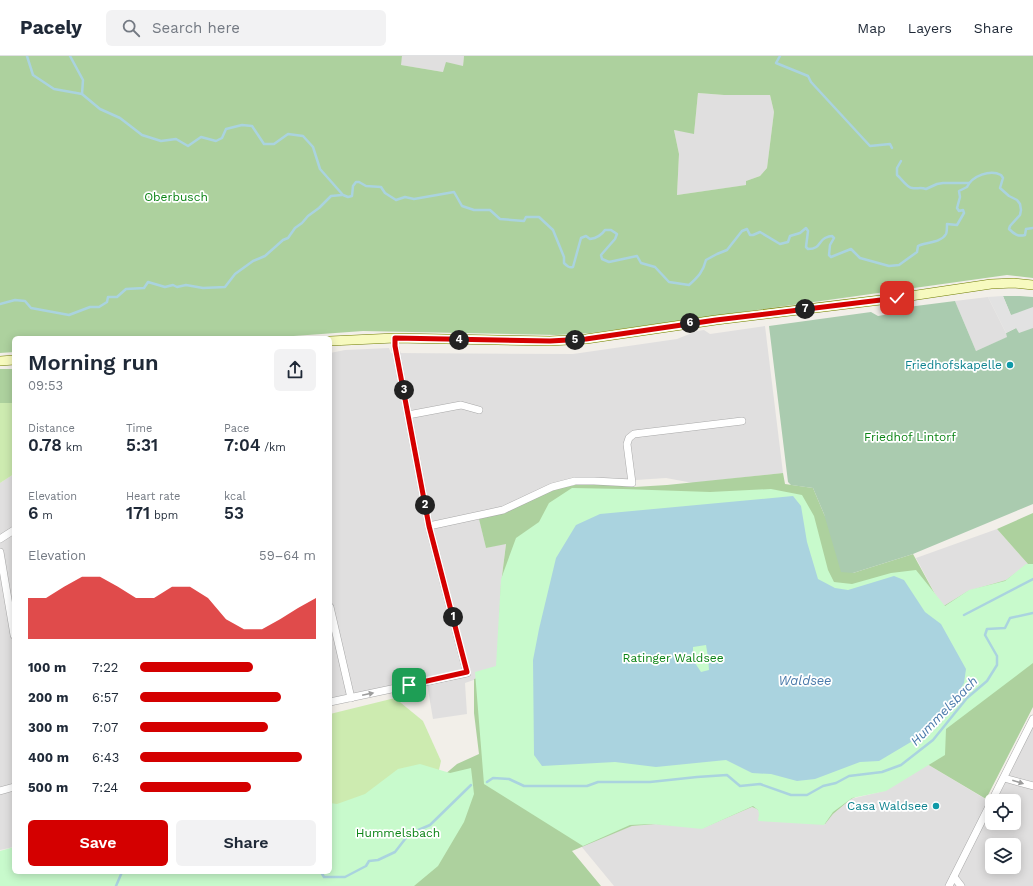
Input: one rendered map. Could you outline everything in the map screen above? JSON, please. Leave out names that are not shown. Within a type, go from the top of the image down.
[{"type":"main road","points":[[332,341],[395,338],[550,341],[586,339],[716,320],[897,298],[991,284],[1014,283],[1033,285]]},
{"type":"main road","points":[[0,361],[12,360]]},
{"type":"street","points":[[332,702],[467,672],[429,526],[395,346],[395,338]]},
{"type":"street","points":[[408,415],[461,405],[479,410]]},
{"type":"street","points":[[429,526],[503,510],[552,487],[575,482],[594,481],[632,484],[627,444],[629,438],[634,434],[742,421]]},
{"type":"street","points":[[0,539],[12,531]]},
{"type":"street","points":[[0,552],[12,623]]},
{"type":"street","points":[[332,616],[351,698]]},
{"type":"street","points":[[949,886],[1033,719]]},
{"type":"street","points":[[1004,778],[1033,786]]},
{"type":"street","points":[[0,791],[12,788]]},
{"type":"street","points":[[954,877],[961,886]]},
{"type":"shaded area","points":[[402,56],[464,56],[463,66],[443,72],[400,65]]},
{"type":"shaded area","points":[[698,93],[724,95],[770,95],[774,112],[767,168],[760,176],[746,181],[747,185],[677,195],[679,154],[674,130],[694,133]]},
{"type":"shaded area","points":[[1003,296],[1011,315],[1033,307],[1033,328],[1019,333],[1016,328],[1006,333],[988,297]]},
{"type":"shaded area","points":[[988,297],[1008,337],[976,351],[955,301]]},
{"type":"shaded area","points":[[765,326],[783,473],[693,483],[666,478],[636,480],[575,477],[550,484],[503,506],[478,513],[486,548],[506,543],[501,584],[497,666],[491,674],[465,683],[467,714],[433,719],[426,678],[332,700],[332,353],[345,350],[389,348],[391,353],[573,354],[677,339],[697,331],[704,330],[710,334]]},
{"type":"shaded area","points":[[12,475],[12,847],[0,850],[0,483]]},
{"type":"shaded area","points":[[997,529],[1028,564],[1006,580],[968,591],[942,607],[916,558]]},
{"type":"shaded area","points":[[1033,727],[1033,886],[614,886],[581,846],[632,826],[656,824],[703,828],[752,807],[761,813],[824,824],[833,814],[851,799],[884,791],[927,764],[985,799],[985,830],[1021,830],[1021,794],[1000,794]]},
{"type":"green space","name":"Oberbusch","points":[[0,56],[402,56],[401,65],[443,72],[446,62],[463,66],[464,56],[1033,56],[1033,278],[1007,275],[591,333],[556,335],[363,331],[294,336],[12,336],[12,352],[0,353]],"holes":[[[698,93],[724,95],[770,95],[774,112],[767,168],[760,176],[746,181],[746,185],[677,195],[679,154],[674,130],[694,134]]]},
{"type":"green space","name":"Friedhof Lintorf","points":[[1003,296],[1033,297],[1033,504],[913,554],[853,573],[841,572],[824,514],[813,488],[791,485],[788,482],[769,326],[871,312],[878,316],[895,313],[900,308],[955,301],[976,351],[1007,337],[1006,333],[1016,328]]},
{"type":"green space","points":[[0,369],[12,369],[12,403],[0,403]]},
{"type":"green space","points":[[0,403],[12,403],[12,475],[0,483]]},
{"type":"green space","name":"Ratinger Waldsee","points":[[783,473],[785,484],[813,488],[853,573],[913,554],[942,607],[968,591],[1006,580],[1028,564],[997,529],[1033,513],[1033,707],[989,794],[985,794],[985,798],[927,764],[851,799],[833,814],[825,824],[761,813],[752,807],[703,828],[656,824],[632,826],[572,851],[601,886],[102,886],[297,874],[332,874],[332,870],[457,764],[479,754],[474,713],[474,679],[491,674],[497,666],[501,584],[506,544],[486,548],[479,519],[507,512],[551,490],[575,485],[596,484],[634,487]]},
{"type":"green space","name":"Waldsee","points":[[572,488],[710,492],[771,489],[802,495],[814,516],[828,570],[834,582],[852,584],[891,573],[916,570],[945,606],[969,590],[1005,581],[1026,564],[1033,564],[1033,663],[946,729],[945,755],[886,791],[852,798],[833,812],[824,825],[758,821],[758,810],[753,806],[702,829],[652,824],[630,825],[583,846],[484,784],[475,672],[496,666],[501,579],[516,538],[539,522],[549,503]]},
{"type":"green space","points":[[395,698],[423,721],[441,761],[438,774],[332,806],[332,714]]},
{"type":"green space","name":"Hummelsbach","points":[[420,764],[450,773],[471,768],[474,794],[464,822],[438,866],[414,886],[0,886],[0,851],[12,848],[12,874],[332,874],[332,803],[337,804],[365,794],[398,769]]},
{"type":"water","name":"Waldsee","points":[[793,496],[801,506],[807,542],[818,579],[835,588],[848,590],[894,576],[904,580],[925,612],[941,624],[966,669],[964,683],[956,697],[933,718],[921,736],[879,761],[860,762],[815,779],[797,781],[771,774],[752,773],[726,760],[656,767],[615,762],[542,766],[534,755],[533,660],[539,629],[556,558],[576,525],[600,514]],"holes":[[[706,645],[709,670],[701,672],[693,660],[693,647]]]},
{"type":"waterway","points":[[27,56],[33,75],[54,89],[82,94]]},
{"type":"waterway","points":[[70,56],[83,80],[82,94],[100,109],[120,118],[142,135],[161,141],[176,139],[188,146],[201,137],[216,141],[222,138],[226,129],[242,125],[252,126],[264,144],[274,144],[288,134],[303,136],[313,147],[320,169],[343,195],[348,197],[352,196],[353,186],[356,182],[366,186],[381,187],[385,193],[396,200],[405,197],[414,199],[454,192],[462,206],[474,210],[490,210],[500,219],[524,221],[526,217],[539,217],[553,230],[564,257],[564,263],[570,267],[573,267],[581,238],[586,236],[590,239],[595,238],[605,230],[611,230],[617,234],[615,239],[601,255],[602,259],[609,262],[637,256],[641,263],[655,267],[669,282],[689,285],[700,274],[706,260],[727,250],[742,231],[747,229],[750,235],[760,232],[780,244],[788,242],[790,236],[800,233],[806,228],[808,231],[806,247],[808,249],[817,247],[825,238],[832,236],[834,238],[830,245],[829,255],[831,257],[851,249],[860,258],[889,266],[899,265],[917,252],[918,246],[937,241],[944,237],[947,224],[957,225],[964,213],[963,210],[959,211],[957,208],[960,197],[959,191],[967,187],[969,183],[977,177],[987,173],[997,173],[1001,175],[1003,178],[1000,188],[1009,196],[1017,200],[1020,204],[1020,215],[1009,229],[1016,235],[1023,236],[1025,235],[1026,229],[1033,228]]},
{"type":"waterway","points":[[780,56],[776,63],[808,76],[811,82],[870,146],[890,144],[892,148]]},
{"type":"waterway","points":[[901,161],[897,168],[897,175],[910,188],[926,189],[943,183],[969,183]]},
{"type":"waterway","points":[[0,304],[15,300],[25,301],[31,308],[69,315],[90,307],[99,307],[107,302],[108,297],[117,297],[126,289],[144,288],[148,282],[165,287],[173,285],[177,287],[186,285],[203,288],[225,287],[235,274],[253,261],[265,256],[283,240],[288,238],[295,228],[331,196],[342,195]]},
{"type":"waterway","points":[[964,615],[1033,579]]},
{"type":"waterway","name":"Hummelsbach","points":[[487,782],[493,778],[509,779],[524,786],[587,786],[598,782],[650,782],[727,775],[740,786],[760,784],[791,795],[807,795],[823,786],[836,783],[849,776],[882,772],[901,765],[933,740],[967,698],[987,681],[997,665],[997,656],[985,635],[987,629],[1005,628],[1010,618],[1033,613]]},
{"type":"waterway","name":"Hummelsbach","points":[[322,874],[324,877],[345,877],[366,866],[369,861],[378,860],[395,852],[409,834],[430,825],[471,785]]},
{"type":"waterway","name":"Hummelsbach","points":[[116,886],[121,874]]},
{"type":"place","name":"Friedhofskapelle","points":[[1010,365]]},
{"type":"place","name":"Casa Waldsee","points":[[936,806]]},
{"type":"route","points":[[409,685],[467,672],[429,526],[395,346],[395,338],[550,341],[586,339],[716,320],[897,298]]}]
